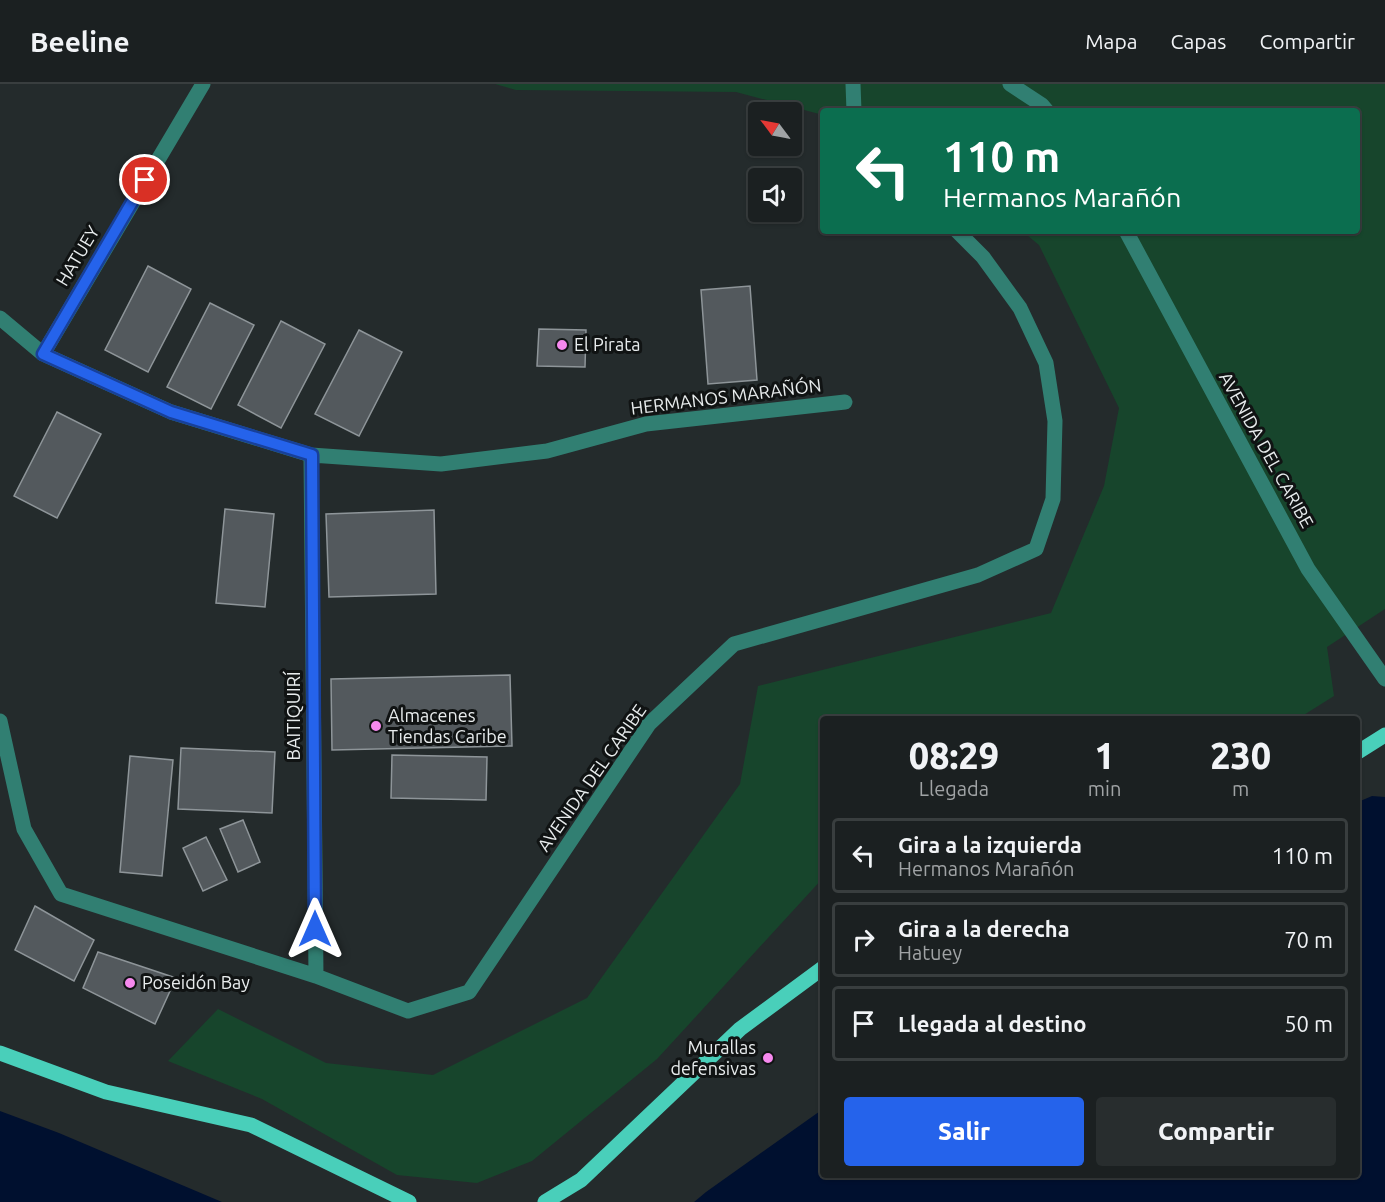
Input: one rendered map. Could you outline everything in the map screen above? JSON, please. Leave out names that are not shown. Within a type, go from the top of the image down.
[{"type":"main road","points":[[1360,751],[1385,735]]},
{"type":"main road","points":[[545,1202],[581,1180],[740,1029],[820,970]]},
{"type":"main road","points":[[0,1053],[106,1092],[251,1125],[409,1202]]},
{"type":"street","name":"HATUEY","points":[[43,354],[202,84]]},
{"type":"street","points":[[854,84],[854,108]]},
{"type":"street","points":[[1010,84],[1044,108]]},
{"type":"street","name":"AVENIDA DEL CARIBE","points":[[0,721],[24,829],[61,894],[316,976],[408,1011],[469,992],[650,724],[734,644],[978,575],[1036,549],[1053,500],[1055,421],[1046,363],[1020,308],[984,257],[960,234]]},
{"type":"street","name":"AVENIDA DEL CARIBE","points":[[1128,234],[1308,569],[1385,679]]},
{"type":"street","name":"HERMANOS MARAÑÓN","points":[[0,318],[43,354],[171,412],[312,455],[441,464],[547,451],[646,424],[845,402]]},
{"type":"street","name":"BAITIQUIRÍ","points":[[312,455],[316,976]]},
{"type":"green space","points":[[495,84],[1385,84],[1385,609],[1327,647],[1334,696],[1302,716],[820,716],[820,881],[657,1059],[532,1161],[477,1183],[397,1175],[262,1099],[168,1061],[218,1009],[326,1063],[433,1075],[587,998],[740,784],[758,686],[1051,613],[1104,486],[1119,408],[1039,245],[1026,234],[1360,234],[1360,108],[820,108],[820,114],[802,109],[802,102],[774,102],[736,92],[516,90]]},
{"type":"water","points":[[1372,796],[1385,797],[1385,1202],[694,1202],[820,1111],[820,1178],[1360,1178],[1360,801]]},
{"type":"water","points":[[0,1111],[59,1133],[222,1202],[0,1202]]},
{"type":"building","points":[[148,266],[191,289],[148,372],[105,350]]},
{"type":"building","points":[[750,286],[757,380],[708,384],[701,290]]},
{"type":"building","points":[[210,303],[254,325],[211,409],[167,387]]},
{"type":"building","points":[[281,321],[325,344],[281,428],[238,405]]},
{"type":"building","points":[[539,329],[586,330],[585,367],[537,366]]},
{"type":"building","points":[[359,330],[402,352],[359,436],[315,414]]},
{"type":"building","points":[[57,412],[101,434],[57,518],[14,496]]},
{"type":"building","points":[[225,509],[274,514],[265,607],[216,603]]},
{"type":"building","points":[[434,510],[436,594],[329,597],[326,514]]},
{"type":"building","points":[[510,675],[512,746],[332,750],[331,679]]},
{"type":"building","points":[[181,748],[275,752],[272,813],[178,809]]},
{"type":"building","points":[[392,755],[487,757],[486,800],[391,798]]},
{"type":"building","points":[[130,756],[173,760],[162,876],[120,872]]},
{"type":"building","points":[[243,820],[260,862],[238,872],[220,829]]},
{"type":"building","points":[[206,837],[227,880],[203,891],[183,848]]},
{"type":"building","points":[[35,906],[94,940],[74,981],[15,950]]},
{"type":"building","name":"Poseidón Bay","points":[[98,952],[176,978],[155,1024],[83,988]]},
{"type":"place","name":"El Pirata","points":[[562,345]]},
{"type":"place","name":"Almacenes Tiendas Caribe","points":[[376,726]]},
{"type":"place","name":"Poseidón Bay","points":[[130,983]]},
{"type":"place","name":"Murallas defensivas","points":[[768,1058]]},
{"type":"route","points":[[145,180],[43,354],[171,412],[312,455],[315,929]]}]
